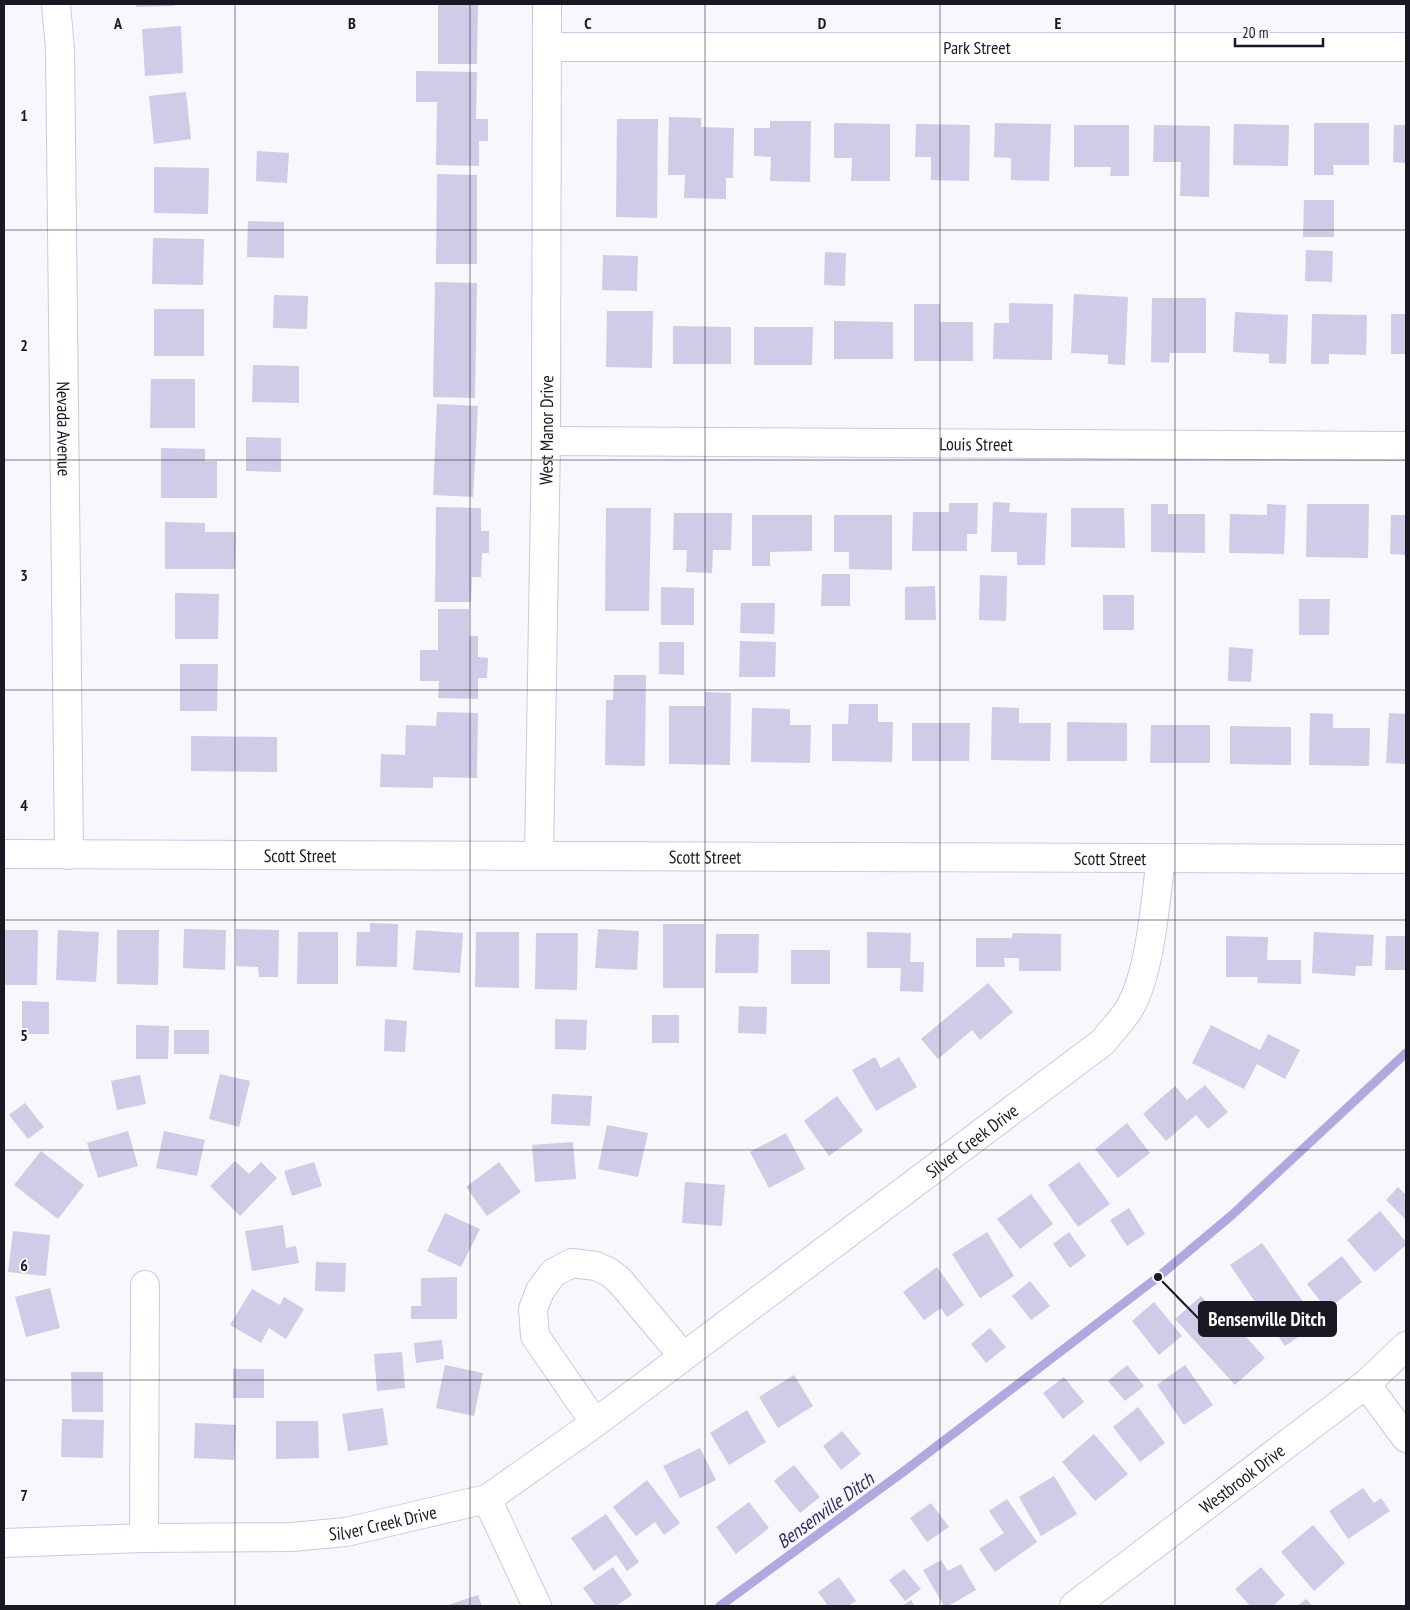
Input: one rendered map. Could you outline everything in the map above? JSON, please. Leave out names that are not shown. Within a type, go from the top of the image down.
[{"type":"street","name":"Nevada Avenue","points":[[56,4],[60,49],[69,855]]},
{"type":"street","name":"West Manor Drive","points":[[539,856],[546,441],[546,4]]},
{"type":"street","name":"Park Street","points":[[547,47],[1406,47]]},
{"type":"street","name":"Louis Street","points":[[546,441],[1406,446]]},
{"type":"street","name":"Scott Street","points":[[4,854],[1406,859]]},
{"type":"street","name":"Silver Creek Drive","points":[[4,1543],[144,1538],[292,1537],[346,1532],[487,1499],[595,1423],[1103,1042],[1129,1008],[1143,974],[1152,929],[1161,858]]},
{"type":"street","points":[[595,1423],[535,1336],[533,1310],[540,1291],[553,1273],[572,1263],[596,1266],[609,1272],[619,1280],[683,1356]]},
{"type":"street","points":[[144,1538],[145,1285]]},
{"type":"street","name":"Westbrook Drive","points":[[1074,1606],[1366,1384],[1406,1346]]},
{"type":"street","points":[[1366,1384],[1406,1438]]},
{"type":"street","points":[[487,1499],[537,1606]]},
{"type":"building","points":[[136,4],[174,4],[175,6],[136,7]]},
{"type":"building","points":[[438,4],[478,4],[477,64],[438,64]]},
{"type":"building","points":[[181,26],[183,73],[145,76],[142,29]]},
{"type":"building","points":[[416,71],[477,72],[476,119],[488,119],[488,141],[479,141],[479,166],[436,165],[437,102],[416,102]]},
{"type":"building","points":[[186,92],[191,139],[154,144],[149,96]]},
{"type":"building","points":[[669,117],[701,118],[701,127],[734,128],[733,178],[726,178],[726,199],[684,198],[685,175],[668,175]]},
{"type":"building","points":[[617,119],[658,119],[657,218],[616,217]]},
{"type":"building","points":[[770,121],[811,121],[810,182],[770,181],[771,157],[754,156],[754,128],[770,128]]},
{"type":"building","points":[[834,123],[890,124],[890,181],[851,181],[852,158],[834,158]]},
{"type":"building","points":[[995,123],[1051,124],[1049,181],[1011,180],[1011,158],[994,157]]},
{"type":"building","points":[[1314,123],[1369,123],[1369,165],[1333,165],[1334,175],[1314,175]]},
{"type":"building","points":[[916,124],[970,125],[969,181],[931,180],[931,157],[915,157]]},
{"type":"building","points":[[1234,124],[1289,125],[1288,166],[1233,165]]},
{"type":"building","points":[[1074,125],[1129,125],[1129,176],[1110,176],[1111,167],[1074,167]]},
{"type":"building","points":[[1154,125],[1210,126],[1209,197],[1180,196],[1181,162],[1153,162]]},
{"type":"building","points":[[1394,125],[1406,125],[1406,163],[1393,162]]},
{"type":"building","points":[[257,151],[289,153],[287,183],[256,181]]},
{"type":"building","points":[[154,167],[209,168],[208,214],[154,213]]},
{"type":"building","points":[[437,174],[477,175],[477,264],[436,264]]},
{"type":"building","points":[[1304,200],[1334,200],[1334,237],[1303,237]]},
{"type":"building","points":[[248,221],[284,222],[284,258],[247,257]]},
{"type":"building","points":[[153,238],[204,239],[203,285],[152,284]]},
{"type":"building","points":[[1306,250],[1333,251],[1332,282],[1305,281]]},
{"type":"building","points":[[825,252],[846,253],[845,286],[824,285]]},
{"type":"building","points":[[603,255],[638,256],[637,291],[602,290]]},
{"type":"building","points":[[435,282],[477,283],[475,398],[433,397]]},
{"type":"building","points":[[1074,294],[1128,297],[1125,365],[1108,364],[1108,355],[1071,353]]},
{"type":"building","points":[[274,295],[308,296],[307,329],[273,328]]},
{"type":"building","points":[[1152,298],[1206,298],[1206,353],[1170,353],[1169,363],[1151,362]]},
{"type":"building","points":[[1009,303],[1053,304],[1052,360],[993,359],[994,323],[1009,323]]},
{"type":"building","points":[[914,304],[940,304],[940,322],[973,322],[973,361],[914,361]]},
{"type":"building","points":[[154,309],[204,309],[204,356],[154,356]]},
{"type":"building","points":[[607,311],[653,311],[652,368],[606,367]]},
{"type":"building","points":[[1235,312],[1288,315],[1286,364],[1269,363],[1269,354],[1233,352]]},
{"type":"building","points":[[1312,314],[1367,315],[1366,355],[1329,354],[1329,364],[1311,364]]},
{"type":"building","points":[[1391,314],[1406,314],[1406,354],[1391,354]]},
{"type":"building","points":[[834,321],[893,322],[893,359],[834,359]]},
{"type":"building","points":[[673,326],[731,327],[731,364],[673,364]]},
{"type":"building","points":[[754,327],[813,327],[812,365],[754,365]]},
{"type":"building","points":[[253,365],[299,366],[299,403],[252,402]]},
{"type":"building","points":[[151,379],[195,379],[195,428],[150,428]]},
{"type":"building","points":[[437,404],[478,406],[473,497],[433,495]]},
{"type":"building","points":[[246,437],[281,438],[281,472],[246,471]]},
{"type":"building","points":[[161,448],[205,449],[205,461],[217,461],[217,498],[161,498]]},
{"type":"building","points":[[993,502],[1010,503],[1009,512],[1047,513],[1045,565],[1017,565],[1017,552],[991,552]]},
{"type":"building","points":[[949,503],[978,503],[977,534],[967,534],[967,551],[912,551],[913,512],[949,512]]},
{"type":"building","points":[[1151,504],[1168,504],[1168,514],[1205,514],[1205,553],[1151,552]]},
{"type":"building","points":[[1267,504],[1286,505],[1284,554],[1229,553],[1230,514],[1267,515]]},
{"type":"building","points":[[1307,504],[1369,504],[1368,558],[1306,557]]},
{"type":"building","points":[[436,507],[481,508],[481,531],[489,531],[489,553],[482,553],[481,577],[472,577],[471,602],[435,602]]},
{"type":"building","points":[[606,508],[651,508],[649,611],[605,611]]},
{"type":"building","points":[[1071,508],[1124,508],[1125,548],[1071,547]]},
{"type":"building","points":[[674,513],[732,513],[731,550],[713,550],[712,573],[686,572],[687,550],[673,550]]},
{"type":"building","points":[[752,515],[812,515],[812,551],[770,552],[770,566],[752,566]]},
{"type":"building","points":[[834,515],[892,515],[892,570],[849,569],[849,552],[834,552]]},
{"type":"building","points":[[1391,515],[1406,515],[1406,555],[1390,554]]},
{"type":"building","points":[[165,522],[205,523],[205,532],[236,532],[235,569],[165,569]]},
{"type":"building","points":[[822,574],[850,574],[850,606],[821,606]]},
{"type":"building","points":[[980,575],[1007,576],[1006,621],[979,620]]},
{"type":"building","points":[[935,586],[936,620],[905,620],[905,587]]},
{"type":"building","points":[[661,587],[694,588],[694,625],[661,625]]},
{"type":"building","points":[[175,593],[219,594],[218,639],[175,639]]},
{"type":"building","points":[[1103,595],[1134,595],[1134,630],[1103,630]]},
{"type":"building","points":[[1299,599],[1330,599],[1329,635],[1299,635]]},
{"type":"building","points":[[741,603],[775,603],[774,634],[740,633]]},
{"type":"building","points":[[438,609],[469,609],[469,636],[478,636],[478,657],[488,658],[487,678],[478,678],[478,699],[438,698],[439,681],[420,681],[420,650],[438,650]]},
{"type":"building","points":[[740,641],[776,642],[775,677],[739,677]]},
{"type":"building","points":[[659,642],[684,642],[684,675],[659,674]]},
{"type":"building","points":[[1229,647],[1253,649],[1251,682],[1228,681]]},
{"type":"building","points":[[180,664],[218,664],[217,711],[180,711]]},
{"type":"building","points":[[614,675],[646,675],[645,766],[605,765],[606,700],[613,700]]},
{"type":"building","points":[[705,692],[731,693],[730,765],[669,764],[669,706],[705,706]]},
{"type":"building","points":[[849,704],[878,704],[878,722],[893,722],[892,762],[832,761],[832,724],[848,724]]},
{"type":"building","points":[[992,707],[1019,708],[1019,723],[1051,723],[1050,761],[991,760]]},
{"type":"building","points":[[752,708],[790,709],[790,725],[811,725],[810,763],[751,762]]},
{"type":"building","points":[[437,712],[478,713],[477,778],[433,777],[433,788],[380,787],[381,754],[405,755],[406,725],[436,726]]},
{"type":"building","points":[[1310,713],[1333,714],[1333,728],[1370,728],[1369,766],[1309,765]]},
{"type":"building","points":[[1389,713],[1406,714],[1406,764],[1386,763]]},
{"type":"building","points":[[1067,722],[1127,723],[1127,761],[1067,761]]},
{"type":"building","points":[[912,723],[970,723],[969,761],[912,761]]},
{"type":"building","points":[[1151,725],[1210,725],[1210,763],[1150,763]]},
{"type":"building","points":[[1230,726],[1291,727],[1291,765],[1230,764]]},
{"type":"building","points":[[191,736],[277,737],[277,772],[191,771]]},
{"type":"building","points":[[370,923],[398,924],[397,967],[356,966],[357,932],[370,932]]},
{"type":"building","points":[[663,924],[704,924],[704,988],[663,988]]},
{"type":"building","points":[[184,929],[226,930],[225,970],[183,968]]},
{"type":"building","points":[[236,929],[279,930],[278,977],[259,977],[258,967],[236,966]]},
{"type":"building","points":[[598,929],[639,931],[637,970],[595,968]]},
{"type":"building","points":[[4,930],[38,930],[37,985],[4,985]]},
{"type":"building","points":[[58,930],[99,932],[96,982],[56,980]]},
{"type":"building","points":[[117,930],[159,930],[158,985],[117,984]]},
{"type":"building","points":[[416,930],[463,933],[460,973],[413,970]]},
{"type":"building","points":[[298,932],[338,932],[338,984],[297,984]]},
{"type":"building","points":[[476,932],[519,932],[519,988],[475,987]]},
{"type":"building","points":[[867,932],[911,933],[910,962],[924,962],[923,992],[900,991],[901,968],[867,968]]},
{"type":"building","points":[[1314,932],[1374,935],[1372,966],[1356,966],[1355,976],[1312,973]]},
{"type":"building","points":[[536,933],[578,933],[577,990],[535,989]]},
{"type":"building","points":[[1013,933],[1061,934],[1061,971],[1019,971],[1019,958],[1004,958],[1005,967],[976,967],[976,938],[1012,938]]},
{"type":"building","points":[[716,934],[759,934],[758,973],[715,973]]},
{"type":"building","points":[[1226,936],[1268,937],[1267,960],[1301,960],[1301,984],[1257,983],[1258,977],[1226,977]]},
{"type":"building","points":[[1386,936],[1406,936],[1406,970],[1385,970]]},
{"type":"building","points":[[791,950],[830,950],[830,984],[791,984]]},
{"type":"building","points":[[988,983],[1013,1012],[980,1040],[972,1030],[938,1059],[921,1039]]},
{"type":"building","points":[[22,1001],[49,1002],[49,1034],[22,1034]]},
{"type":"building","points":[[739,1006],[767,1007],[766,1034],[738,1033]]},
{"type":"building","points":[[652,1015],[679,1015],[679,1043],[652,1043]]},
{"type":"building","points":[[385,1019],[407,1021],[405,1052],[384,1051]]},
{"type":"building","points":[[555,1019],[587,1020],[586,1050],[555,1049]]},
{"type":"building","points":[[136,1025],[169,1026],[168,1059],[136,1059]]},
{"type":"building","points":[[1211,1025],[1260,1050],[1268,1034],[1300,1050],[1285,1079],[1257,1064],[1244,1089],[1192,1063]]},
{"type":"building","points":[[174,1030],[209,1030],[209,1054],[174,1054]]},
{"type":"building","points":[[875,1057],[881,1068],[899,1057],[917,1087],[876,1111],[852,1070]]},
{"type":"building","points":[[220,1074],[250,1081],[239,1127],[209,1119]]},
{"type":"building","points":[[140,1075],[146,1104],[117,1110],[111,1081]]},
{"type":"building","points":[[1205,1085],[1228,1112],[1208,1129],[1196,1115],[1166,1141],[1143,1114],[1175,1086],[1187,1100]]},
{"type":"building","points":[[552,1094],[592,1096],[590,1126],[551,1124]]},
{"type":"building","points":[[837,1096],[863,1131],[829,1156],[804,1121]]},
{"type":"building","points":[[25,1103],[44,1127],[28,1139],[9,1115]]},
{"type":"building","points":[[1127,1123],[1150,1153],[1118,1178],[1095,1149]]},
{"type":"building","points":[[607,1125],[648,1133],[638,1177],[598,1169]]},
{"type":"building","points":[[128,1131],[138,1166],[98,1178],[87,1143]]},
{"type":"building","points":[[164,1131],[205,1140],[197,1176],[156,1168]]},
{"type":"building","points":[[786,1133],[805,1169],[769,1188],[750,1152]]},
{"type":"building","points":[[573,1142],[576,1179],[535,1182],[532,1145]]},
{"type":"building","points":[[41,1151],[84,1185],[58,1219],[14,1185]]},
{"type":"building","points":[[235,1161],[249,1174],[261,1162],[277,1178],[240,1216],[210,1186]]},
{"type":"building","points":[[314,1162],[322,1186],[292,1196],[284,1171]]},
{"type":"building","points":[[499,1162],[521,1192],[487,1216],[466,1187]]},
{"type":"building","points":[[1079,1162],[1110,1204],[1078,1227],[1048,1185]]},
{"type":"building","points":[[685,1182],[725,1185],[722,1226],[682,1223]]},
{"type":"building","points":[[1398,1187],[1406,1195],[1406,1220],[1386,1200]]},
{"type":"building","points":[[1031,1194],[1053,1224],[1020,1249],[997,1219]]},
{"type":"building","points":[[1129,1208],[1145,1234],[1127,1246],[1110,1220]]},
{"type":"building","points":[[1380,1211],[1406,1242],[1406,1245],[1375,1272],[1347,1240]]},
{"type":"building","points":[[445,1213],[480,1229],[461,1267],[427,1251]]},
{"type":"building","points":[[283,1225],[286,1248],[296,1246],[299,1263],[252,1271],[245,1231]]},
{"type":"building","points":[[13,1231],[50,1235],[46,1276],[8,1272]]},
{"type":"building","points":[[987,1232],[1014,1276],[980,1298],[952,1254]]},
{"type":"building","points":[[1069,1232],[1086,1256],[1070,1268],[1053,1244]]},
{"type":"building","points":[[1262,1243],[1318,1323],[1285,1346],[1230,1265]]},
{"type":"building","points":[[1342,1256],[1362,1282],[1327,1310],[1307,1284]]},
{"type":"building","points":[[316,1262],[346,1263],[345,1292],[315,1291]]},
{"type":"building","points":[[937,1267],[964,1305],[947,1317],[941,1308],[924,1320],[903,1292]]},
{"type":"building","points":[[457,1277],[457,1319],[411,1319],[411,1306],[421,1306],[421,1278]]},
{"type":"building","points":[[1030,1281],[1050,1306],[1031,1320],[1012,1296]]},
{"type":"building","points":[[50,1288],[60,1328],[26,1337],[15,1297]]},
{"type":"building","points":[[252,1289],[280,1305],[284,1297],[304,1309],[286,1339],[269,1328],[261,1343],[230,1325]]},
{"type":"building","points":[[1201,1296],[1227,1326],[1232,1321],[1265,1358],[1235,1385],[1175,1319]]},
{"type":"building","points":[[1154,1302],[1182,1336],[1159,1355],[1132,1321]]},
{"type":"building","points":[[990,1328],[1006,1347],[986,1363],[971,1344]]},
{"type":"building","points":[[442,1340],[444,1359],[416,1363],[414,1343]]},
{"type":"building","points":[[402,1352],[405,1388],[377,1391],[374,1354]]},
{"type":"building","points":[[445,1365],[483,1373],[474,1416],[436,1408]]},
{"type":"building","points":[[1127,1365],[1144,1386],[1125,1401],[1108,1381]]},
{"type":"building","points":[[1185,1365],[1213,1405],[1184,1425],[1157,1385]]},
{"type":"building","points":[[233,1369],[264,1369],[264,1398],[233,1398]]},
{"type":"building","points":[[71,1372],[103,1372],[103,1412],[72,1412]]},
{"type":"building","points":[[794,1375],[813,1406],[778,1428],[759,1397]]},
{"type":"building","points":[[1064,1377],[1084,1402],[1063,1419],[1043,1393]]},
{"type":"building","points":[[1138,1407],[1165,1443],[1140,1462],[1113,1427]]},
{"type":"building","points":[[383,1408],[388,1445],[348,1451],[342,1414]]},
{"type":"building","points":[[747,1410],[766,1442],[729,1465],[710,1433]]},
{"type":"building","points":[[62,1419],[104,1420],[103,1458],[61,1457]]},
{"type":"building","points":[[276,1421],[318,1421],[319,1458],[276,1459]]},
{"type":"building","points":[[195,1423],[236,1425],[234,1460],[194,1458]]},
{"type":"building","points":[[842,1431],[861,1454],[841,1470],[823,1446]]},
{"type":"building","points":[[1094,1434],[1128,1474],[1095,1501],[1062,1462]]},
{"type":"building","points":[[700,1448],[716,1480],[680,1498],[663,1466]]},
{"type":"building","points":[[794,1465],[820,1497],[800,1513],[774,1481]]},
{"type":"building","points":[[1054,1476],[1077,1514],[1041,1536],[1019,1497]]},
{"type":"building","points":[[647,1480],[680,1523],[664,1535],[655,1522],[636,1536],[613,1507]]},
{"type":"building","points":[[1363,1488],[1374,1503],[1381,1498],[1390,1511],[1348,1539],[1329,1511]]},
{"type":"building","points":[[1007,1499],[1037,1542],[995,1572],[979,1549],[1004,1533],[989,1511]]},
{"type":"building","points":[[749,1502],[769,1528],[736,1554],[716,1527]]},
{"type":"building","points":[[931,1503],[949,1527],[927,1542],[910,1518]]},
{"type":"building","points":[[606,1514],[639,1562],[627,1571],[616,1555],[594,1571],[571,1538]]},
{"type":"building","points":[[1313,1525],[1345,1563],[1314,1591],[1281,1552]]},
{"type":"building","points":[[941,1560],[948,1571],[961,1564],[976,1590],[948,1606],[944,1606],[923,1570]]},
{"type":"building","points":[[613,1567],[632,1595],[616,1606],[596,1606],[583,1588]]},
{"type":"building","points":[[1261,1567],[1285,1595],[1273,1606],[1250,1606],[1235,1589]]},
{"type":"building","points":[[904,1569],[921,1589],[905,1601],[889,1580]]},
{"type":"building","points":[[839,1577],[856,1601],[848,1606],[828,1606],[818,1592]]},
{"type":"building","points":[[478,1595],[482,1606],[445,1606]]},
{"type":"building","points":[[1306,1599],[1313,1606],[1297,1606]]},
{"type":"building","points":[[911,1600],[915,1606],[902,1606]]},
{"type":"waterway","name":"Bensenville Ditch","points":[[720,1606],[903,1472],[1158,1277],[1232,1215],[1406,1053]]},
{"type":"place","name":"Bensenville Ditch","points":[[1158,1277]]}]
